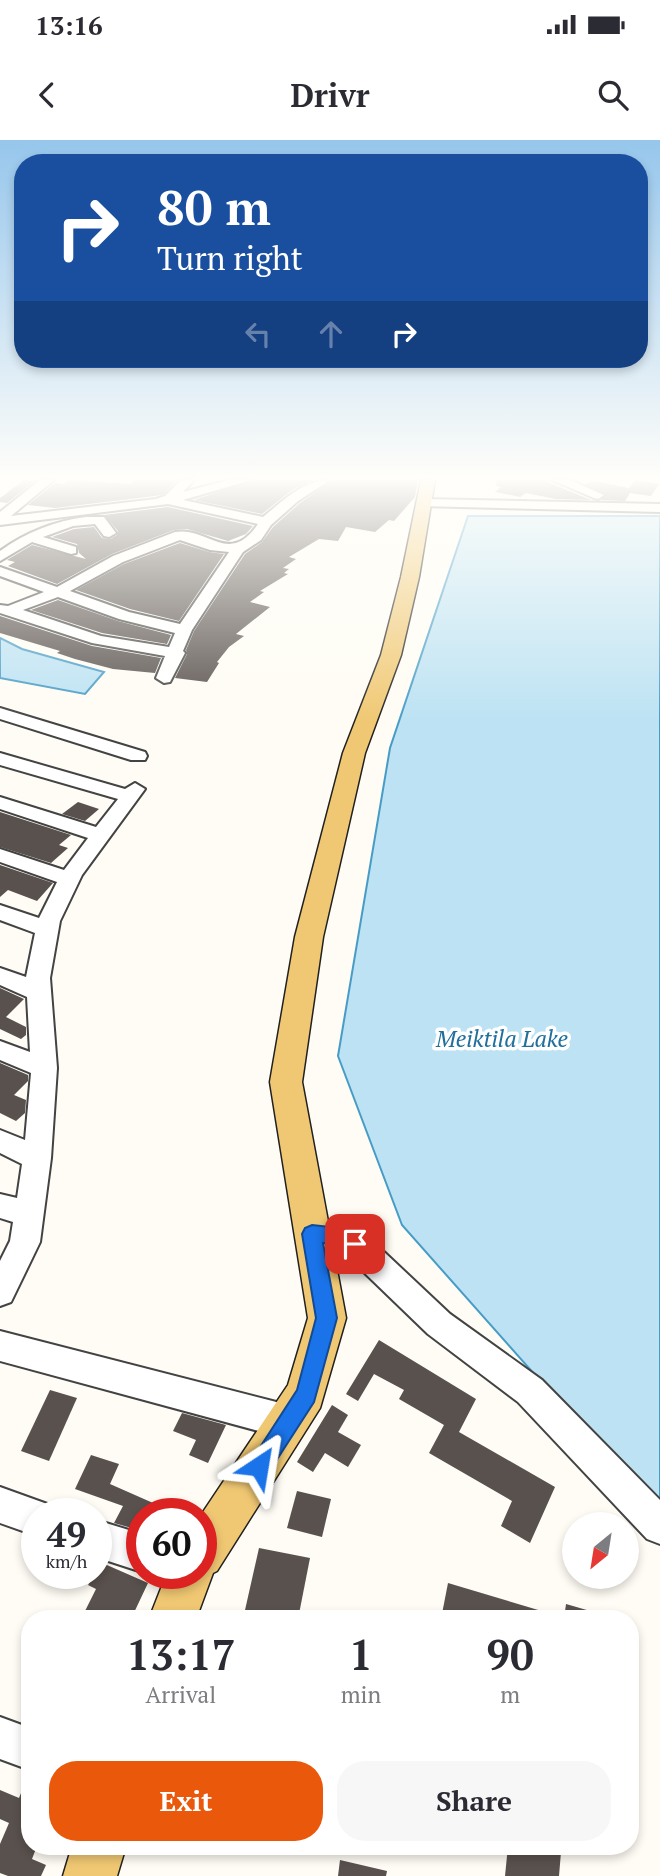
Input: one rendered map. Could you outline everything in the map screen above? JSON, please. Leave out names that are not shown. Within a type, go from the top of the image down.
[{"type":"main road","points":[[217,1531],[306,1394],[327,1318],[286,1082],[312,924],[354,753],[391,655],[413,561]]},
{"type":"main road","points":[[176,1610],[184,1589]]},
{"type":"main road","points":[[90,1876],[96,1855]]},
{"type":"street","points":[[4,609],[58,592],[114,561]]},
{"type":"street","points":[[164,678],[177,653],[184,630],[230,561]]},
{"type":"street","points":[[0,571],[124,616],[184,630]]},
{"type":"street","points":[[4,609],[97,640],[177,653]]},
{"type":"street","points":[[0,713],[138,756]]},
{"type":"street","points":[[0,759],[133,792],[69,879],[47,929],[38,978],[44,1068],[37,1158],[25,1242],[0,1292]]},
{"type":"street","points":[[0,803],[102,836]]},
{"type":"street","points":[[0,855],[69,879]]},
{"type":"street","points":[[0,912],[47,929]]},
{"type":"street","points":[[0,976],[39,992]]},
{"type":"street","points":[[0,1050],[44,1068]]},
{"type":"street","points":[[0,1141],[37,1158]]},
{"type":"street","points":[[0,1206],[29,1214]]},
{"type":"street","points":[[312,1234],[339,1237],[355,1244],[439,1324],[530,1391],[660,1526]]},
{"type":"street","points":[[0,1346],[288,1422]]},
{"type":"street","points":[[0,1505],[21,1512]]},
{"type":"street","points":[[0,1738],[21,1746]]},
{"type":"water","name":"Meiktila Lake","points":[[453,561],[660,561],[660,1516],[402,1225],[338,1056],[390,748]]},
{"type":"water","points":[[0,638],[22,649],[104,672],[85,694],[0,678]]},
{"type":"building","points":[[11,561],[99,561],[57,584],[8,566],[15,562]]},
{"type":"building","points":[[132,561],[219,561],[179,621],[130,609],[76,590]]},
{"type":"building","points":[[240,561],[293,561],[283,568],[289,569],[284,573],[288,574],[260,591],[264,592],[250,602],[270,607],[236,634],[244,636],[229,647],[217,662],[219,663],[207,682],[175,678],[187,654],[186,650],[194,631]]},
{"type":"building","points":[[58,600],[118,621],[171,635],[167,644],[102,633],[31,610]]},
{"type":"building","points":[[0,616],[92,646],[161,658],[155,673],[113,669],[0,633]]},
{"type":"building","points":[[78,802],[99,809],[85,821],[62,814]]},
{"type":"building","points":[[0,812],[71,835],[59,845],[68,848],[51,863],[0,847]]},
{"type":"building","points":[[0,865],[53,883],[37,901],[8,890],[0,897]]},
{"type":"building","points":[[0,988],[24,999],[6,1017],[26,1027],[26,1035],[21,1039],[0,1029]]},
{"type":"building","points":[[0,1063],[28,1075],[28,1081],[14,1095],[26,1100],[25,1113],[16,1121],[0,1113]]},
{"type":"building","points":[[379,1340],[476,1399],[459,1432],[555,1487],[530,1543],[501,1526],[512,1501],[429,1453],[444,1425],[399,1399],[404,1390],[374,1374],[358,1401],[346,1394]]},
{"type":"building","points":[[50,1390],[77,1398],[49,1461],[21,1451]]},
{"type":"building","points":[[332,1405],[348,1415],[338,1432],[361,1445],[348,1467],[325,1453],[313,1472],[297,1462]]},
{"type":"building","points":[[182,1413],[226,1425],[208,1463],[189,1455],[196,1440],[173,1431]]},
{"type":"building","points":[[91,1455],[119,1464],[110,1484],[142,1498],[126,1498],[126,1526],[114,1523],[123,1506],[112,1502],[112,1498],[100,1498],[75,1489]]},
{"type":"building","points":[[297,1491],[331,1499],[322,1537],[287,1528]]},
{"type":"building","points":[[259,1548],[310,1558],[300,1610],[245,1610]]},
{"type":"building","points":[[112,1567],[126,1573],[126,1589],[145,1589],[135,1610],[86,1610],[96,1589],[112,1589]]},
{"type":"building","points":[[448,1583],[538,1610],[443,1610]]},
{"type":"building","points":[[566,1604],[587,1610],[565,1610]]},
{"type":"building","points":[[0,1790],[19,1798],[21,1793],[21,1855],[34,1855],[32,1859],[46,1865],[41,1876],[8,1876],[0,1873],[0,1844],[9,1823],[0,1819]]},
{"type":"building","points":[[507,1855],[561,1855],[559,1876],[505,1876]]},
{"type":"building","points":[[340,1860],[387,1871],[386,1876],[338,1876]]},
{"type":"route","points":[[259,1466],[306,1394],[327,1318],[312,1234],[339,1237],[355,1244]]}]
